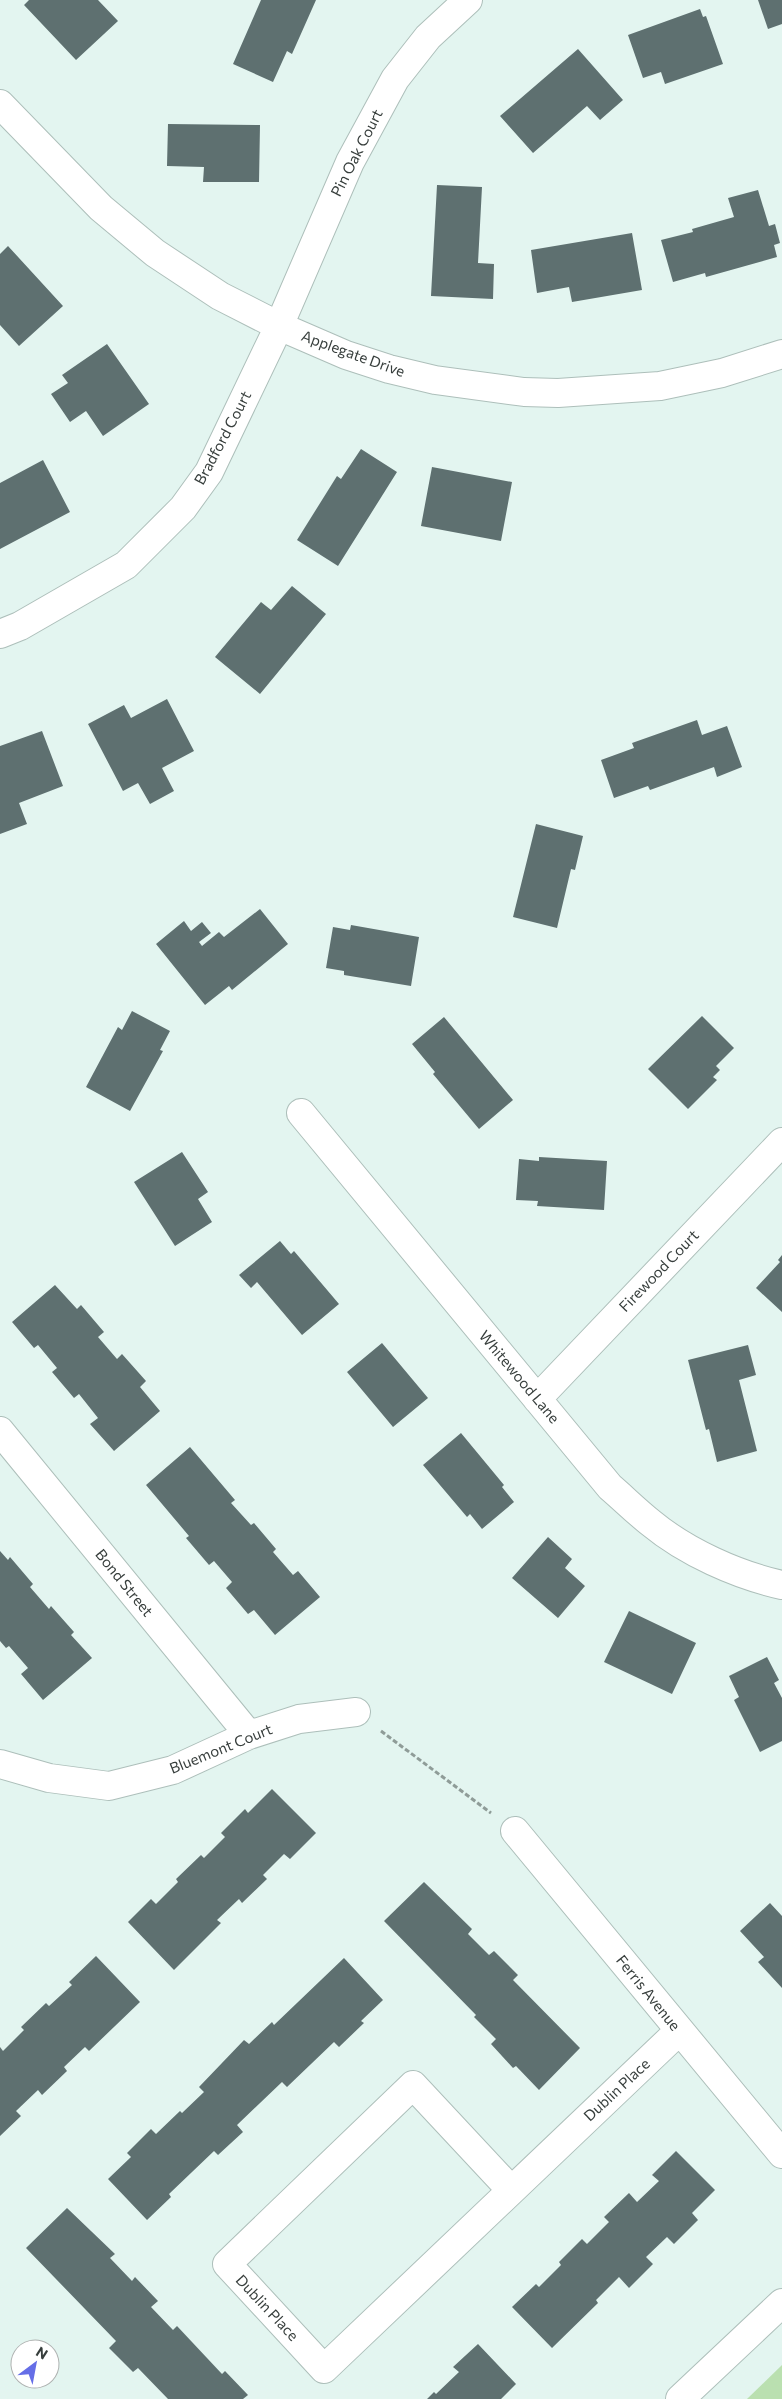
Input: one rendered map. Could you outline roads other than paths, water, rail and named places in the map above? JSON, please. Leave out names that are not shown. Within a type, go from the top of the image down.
[{"type":"street","name":"Pin Oak Court","points":[[278,326],[350,162],[396,79],[428,37],[468,0]]},
{"type":"street","name":"Applegate Drive","points":[[0,104],[101,208],[155,253],[220,296],[278,326],[346,354],[389,369],[435,380],[524,392],[558,393],[660,386],[722,373],[782,354]]},
{"type":"street","name":"Bradford Court","points":[[0,634],[20,626],[126,565],[183,508],[209,472],[278,326]]},
{"type":"street","name":"Whitewood Lane","points":[[301,1113],[610,1487],[652,1524],[708,1559],[763,1581],[782,1585]]},
{"type":"street","name":"Firewood Court","points":[[537,1399],[782,1142]]},
{"type":"street","name":"Bond Street","points":[[0,1431],[249,1735]]},
{"type":"street","name":"Bluemont Court","points":[[0,1764],[49,1778],[109,1786],[174,1770],[249,1735],[299,1719],[356,1712]]},
{"type":"street","name":"Ferris Avenue","points":[[515,1831],[782,2154]]},
{"type":"street","name":"Dublin Place","points":[[511,2190],[413,2085],[226,2264],[324,2369],[679,2030]]},
{"type":"street","points":[[680,2399],[782,2303]]}]
